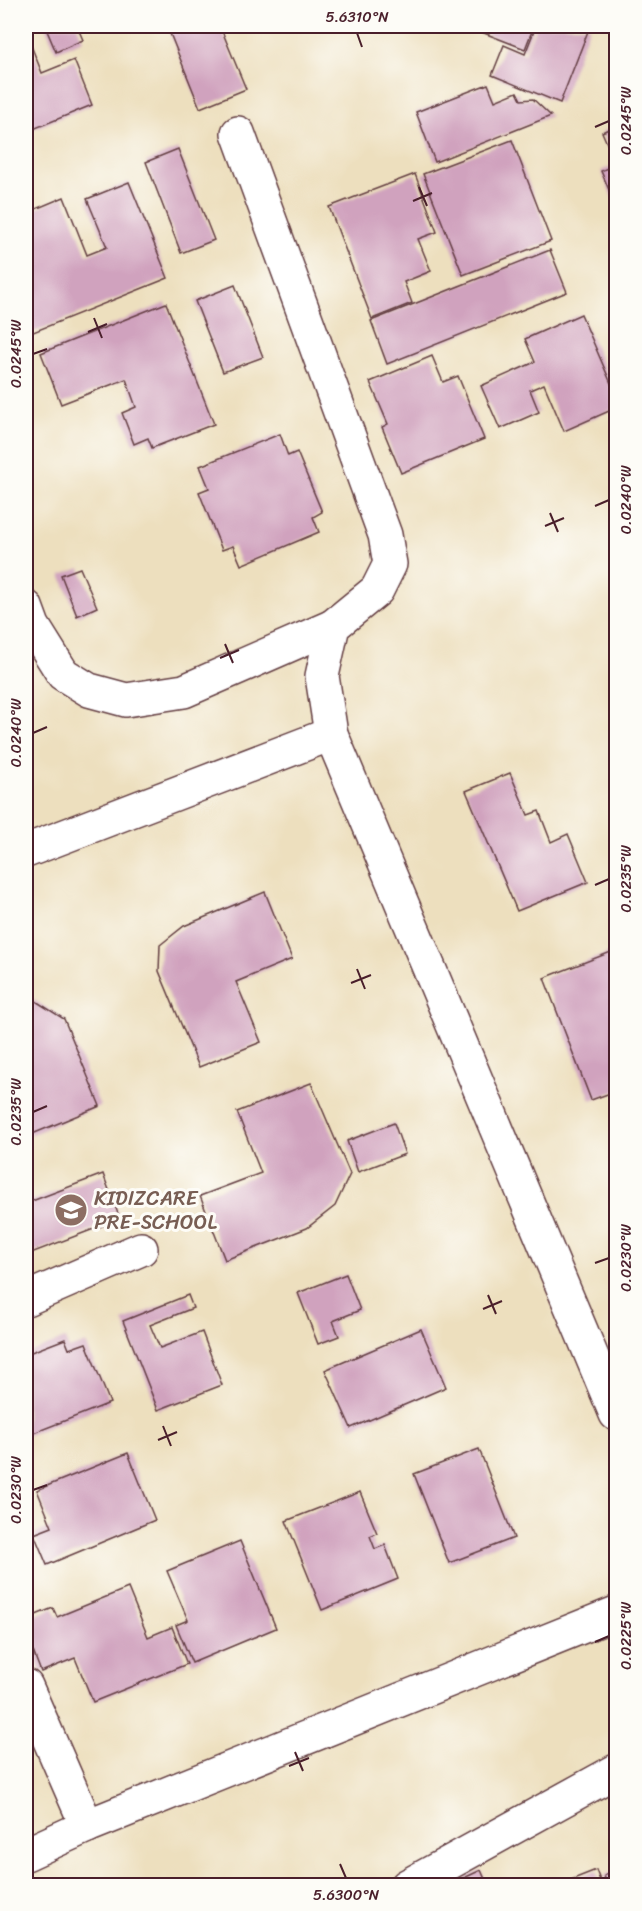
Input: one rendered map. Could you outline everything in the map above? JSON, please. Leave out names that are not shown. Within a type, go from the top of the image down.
[{"type":"street","points":[[26,607],[33,626],[63,674],[89,690],[126,700],[184,691],[333,626],[377,590],[390,564],[385,534],[238,133]]},
{"type":"street","points":[[333,626],[322,676],[331,734],[616,1414]]},
{"type":"street","points":[[26,851],[331,734]]},
{"type":"street","points":[[26,1299],[141,1249]]},
{"type":"street","points":[[26,1854],[87,1826],[616,1613]]},
{"type":"street","points":[[26,1686],[87,1826]]},
{"type":"street","points":[[407,1886],[616,1771]]},
{"type":"building","points":[[45,26],[77,26],[83,40],[56,52]]},
{"type":"building","points":[[167,26],[220,26],[246,89],[200,108]]},
{"type":"building","points":[[466,26],[534,26],[525,49]]},
{"type":"building","points":[[536,26],[590,26],[560,103],[492,75],[504,45],[525,54]]},
{"type":"building","points":[[26,33],[42,73],[74,60],[92,105],[26,132]]},
{"type":"building","points":[[488,84],[495,101],[517,92],[521,100],[533,99],[551,116],[435,162],[416,112]]},
{"type":"building","points":[[616,126],[616,164],[602,132]]},
{"type":"building","points":[[512,140],[551,241],[463,275],[423,174]]},
{"type":"building","points":[[178,149],[214,240],[181,253],[146,162]]},
{"type":"building","points":[[616,164],[616,198],[613,199],[601,171]]},
{"type":"building","points":[[415,174],[437,232],[418,239],[431,271],[404,282],[412,303],[372,319],[329,207]]},
{"type":"building","points":[[129,182],[168,278],[26,335],[26,213],[64,197],[87,255],[107,247],[87,199]]},
{"type":"building","points":[[550,250],[567,292],[387,364],[371,321]]},
{"type":"building","points":[[235,285],[263,357],[223,372],[195,301]]},
{"type":"building","points":[[166,303],[214,424],[152,448],[148,438],[134,444],[122,413],[136,407],[126,379],[61,404],[41,353]]},
{"type":"building","points":[[581,314],[616,395],[616,408],[564,431],[544,384],[530,390],[539,412],[500,429],[481,386],[535,362],[525,339]]},
{"type":"building","points":[[432,356],[443,382],[458,376],[484,439],[401,473],[382,427],[388,424],[370,382]]},
{"type":"building","points":[[280,434],[288,456],[297,452],[322,512],[313,517],[319,532],[241,565],[233,546],[222,550],[199,492],[209,488],[200,466]]},
{"type":"building","points":[[80,568],[97,607],[77,616],[61,575]]},
{"type":"building","points":[[510,773],[528,815],[539,811],[551,842],[568,834],[588,882],[517,911],[466,791]]},
{"type":"building","points":[[265,892],[292,959],[236,982],[261,1042],[199,1067],[159,971],[160,945],[184,926]]},
{"type":"building","points":[[616,950],[616,1091],[591,1100],[544,978]]},
{"type":"building","points":[[31,998],[64,1019],[100,1106],[30,1135],[26,1123],[26,999]]},
{"type":"building","points":[[311,1083],[350,1174],[335,1206],[307,1228],[225,1260],[200,1196],[261,1173],[237,1112]]},
{"type":"building","points":[[394,1123],[405,1154],[358,1172],[347,1141]]},
{"type":"building","name":"KIDIZCARE PRE-SCHOOL","points":[[103,1174],[120,1219],[26,1255],[26,1186],[32,1201]]},
{"type":"building","points":[[346,1274],[360,1310],[333,1321],[339,1336],[318,1344],[298,1293]]},
{"type":"building","points":[[188,1295],[193,1308],[150,1325],[160,1348],[202,1332],[222,1385],[158,1410],[123,1321]]},
{"type":"building","points":[[421,1329],[446,1387],[351,1428],[325,1370]]},
{"type":"building","points":[[65,1339],[69,1349],[86,1343],[110,1403],[26,1436],[26,1354]]},
{"type":"building","points":[[479,1449],[514,1538],[449,1563],[414,1474]]},
{"type":"building","points":[[128,1453],[155,1520],[47,1565],[34,1534],[52,1527],[37,1490]]},
{"type":"building","points":[[360,1492],[377,1533],[370,1536],[375,1549],[385,1545],[398,1579],[322,1610],[286,1521]]},
{"type":"building","points":[[240,1541],[276,1628],[192,1663],[176,1625],[188,1620],[167,1571]]},
{"type":"building","points":[[128,1588],[148,1637],[172,1627],[187,1664],[93,1702],[75,1658],[41,1672],[26,1633],[26,1619],[53,1608],[57,1617]]},
{"type":"building","points":[[481,1870],[488,1886],[447,1886]]},
{"type":"building","points":[[596,1870],[602,1886],[558,1886],[558,1885]]},
{"type":"building","points":[[616,1870],[616,1886],[608,1886],[604,1876]]},
{"type":"place","name":"KIDIZCARE PRE-SCHOOL","points":[[71,1210]]}]
